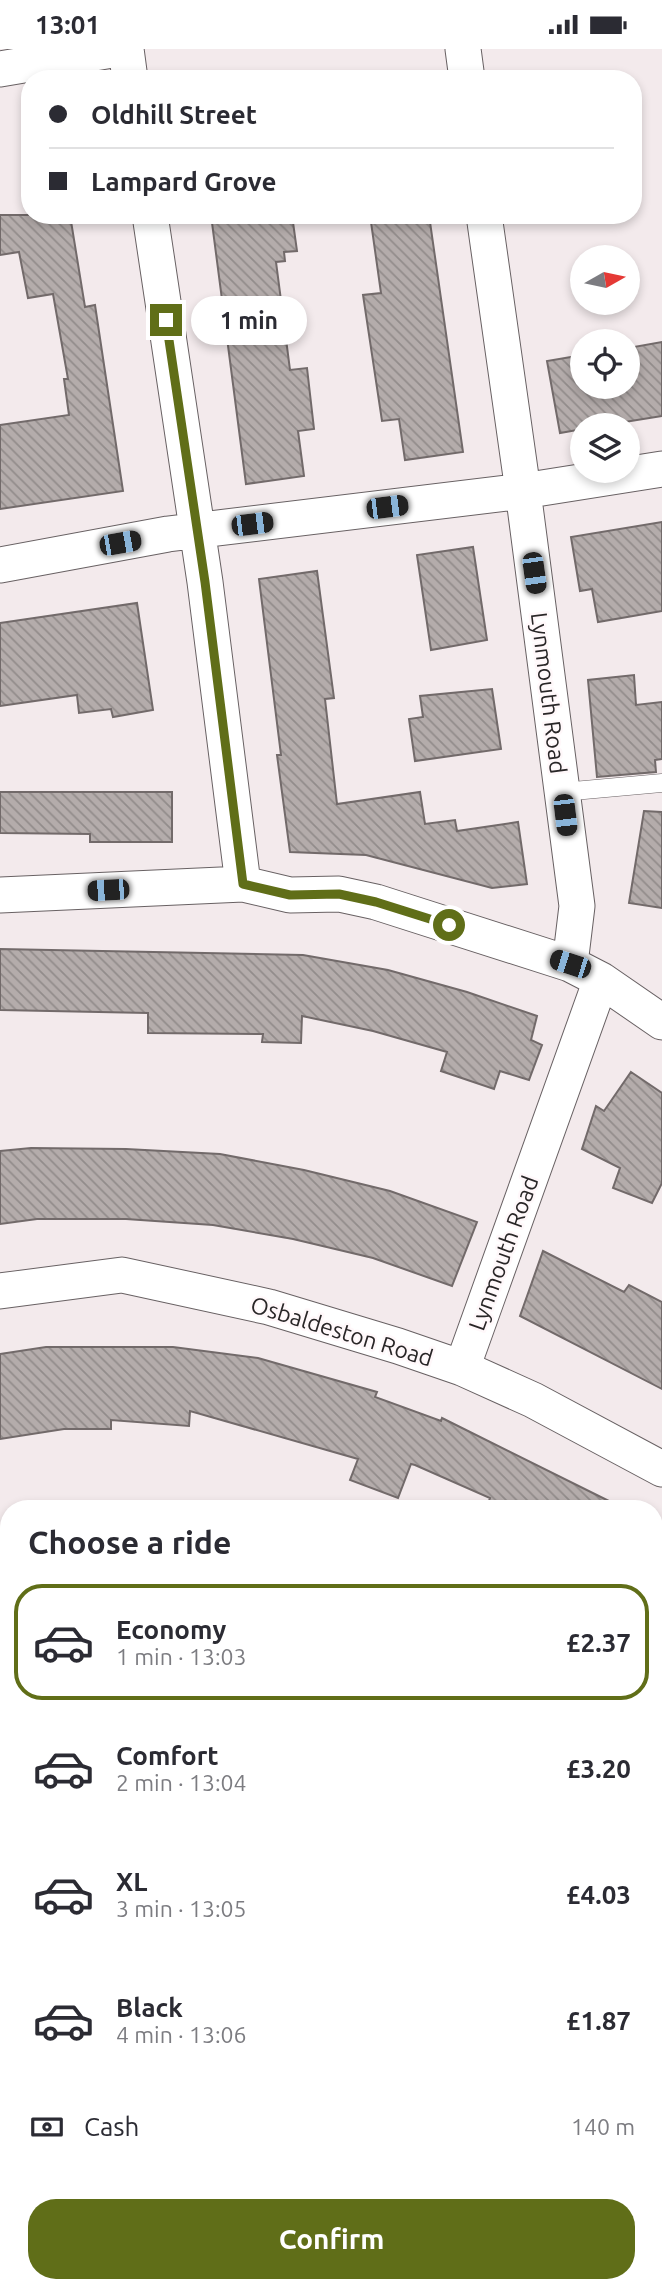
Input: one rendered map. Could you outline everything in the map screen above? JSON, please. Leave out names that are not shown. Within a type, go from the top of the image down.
[{"type":"street","points":[[0,69],[118,49]]},
{"type":"street","points":[[126,49],[129,70]]},
{"type":"street","points":[[463,49],[466,70]]},
{"type":"street","points":[[151,224],[197,530],[243,884]]},
{"type":"street","name":"Lynmouth Road","points":[[485,224],[577,906],[570,964]]},
{"type":"street","points":[[0,565],[197,530],[523,491],[662,468]]},
{"type":"street","points":[[0,895],[243,884],[290,895],[339,894],[376,902],[570,964],[601,980],[662,1022]]},
{"type":"street","name":"Lynmouth Road","points":[[462,1368],[601,980]]},
{"type":"street","name":"Osbaldeston Road","points":[[0,1290],[122,1275],[269,1307],[462,1368],[533,1400],[662,1469]]},
{"type":"lane","points":[[562,792],[662,783]]},
{"type":"building","points":[[0,215],[21,215],[21,224],[71,224],[85,307],[95,305],[123,491],[0,509],[0,425],[69,415],[64,379],[68,379],[53,294],[28,298],[19,252],[0,255]]},
{"type":"building","points":[[212,224],[293,224],[297,251],[284,252],[285,261],[276,262],[290,370],[307,368],[314,429],[298,431],[304,476],[246,484]]},
{"type":"building","points":[[371,224],[430,224],[463,452],[405,460],[399,419],[382,421],[363,295],[381,293]]},
{"type":"building","points":[[662,342],[662,416],[640,420],[640,413],[570,413],[570,431],[560,433],[547,361],[570,357],[570,399],[640,399],[640,346]]},
{"type":"building","points":[[662,522],[662,611],[598,622],[592,589],[580,591],[571,537]]},
{"type":"building","points":[[473,547],[487,640],[431,650],[417,555]]},
{"type":"building","points":[[317,571],[334,698],[325,699],[337,804],[420,792],[425,824],[455,820],[457,831],[518,822],[527,884],[492,888],[366,855],[290,852],[259,579]]},
{"type":"building","points":[[137,603],[153,710],[113,717],[111,709],[79,713],[77,695],[0,706],[0,623]]},
{"type":"building","points":[[634,675],[636,705],[662,702],[662,759],[655,760],[656,772],[597,777],[588,680]]},
{"type":"building","points":[[492,689],[501,749],[415,761],[409,719],[423,717],[420,696]]},
{"type":"building","points":[[0,792],[172,792],[172,842],[90,842],[90,834],[0,833]]},
{"type":"building","points":[[644,811],[662,812],[662,908],[629,903]]},
{"type":"building","points":[[0,949],[303,955],[388,970],[467,992],[537,1016],[531,1040],[542,1045],[529,1080],[500,1071],[494,1089],[441,1071],[447,1052],[373,1031],[302,1016],[301,1043],[262,1042],[263,1034],[148,1033],[148,1013],[0,1010]]},
{"type":"building","points":[[631,1072],[662,1093],[662,1183],[652,1203],[613,1188],[620,1168],[582,1149],[596,1106],[604,1111]]},
{"type":"building","points":[[31,1148],[220,1154],[304,1170],[390,1191],[477,1222],[452,1286],[373,1258],[293,1239],[213,1225],[126,1219],[37,1219],[0,1224],[0,1151]]},
{"type":"building","points":[[543,1251],[624,1292],[629,1285],[662,1302],[662,1389],[520,1316]]},
{"type":"building","points":[[46,1347],[173,1347],[258,1358],[377,1392],[375,1397],[441,1421],[442,1418],[607,1500],[489,1500],[490,1498],[411,1464],[398,1498],[350,1480],[358,1459],[190,1411],[189,1426],[111,1420],[111,1429],[64,1429],[0,1439],[0,1354]]},
{"type":"route","points":[[166,320],[205,582],[243,884],[290,895],[339,894],[376,902],[449,925]]}]
